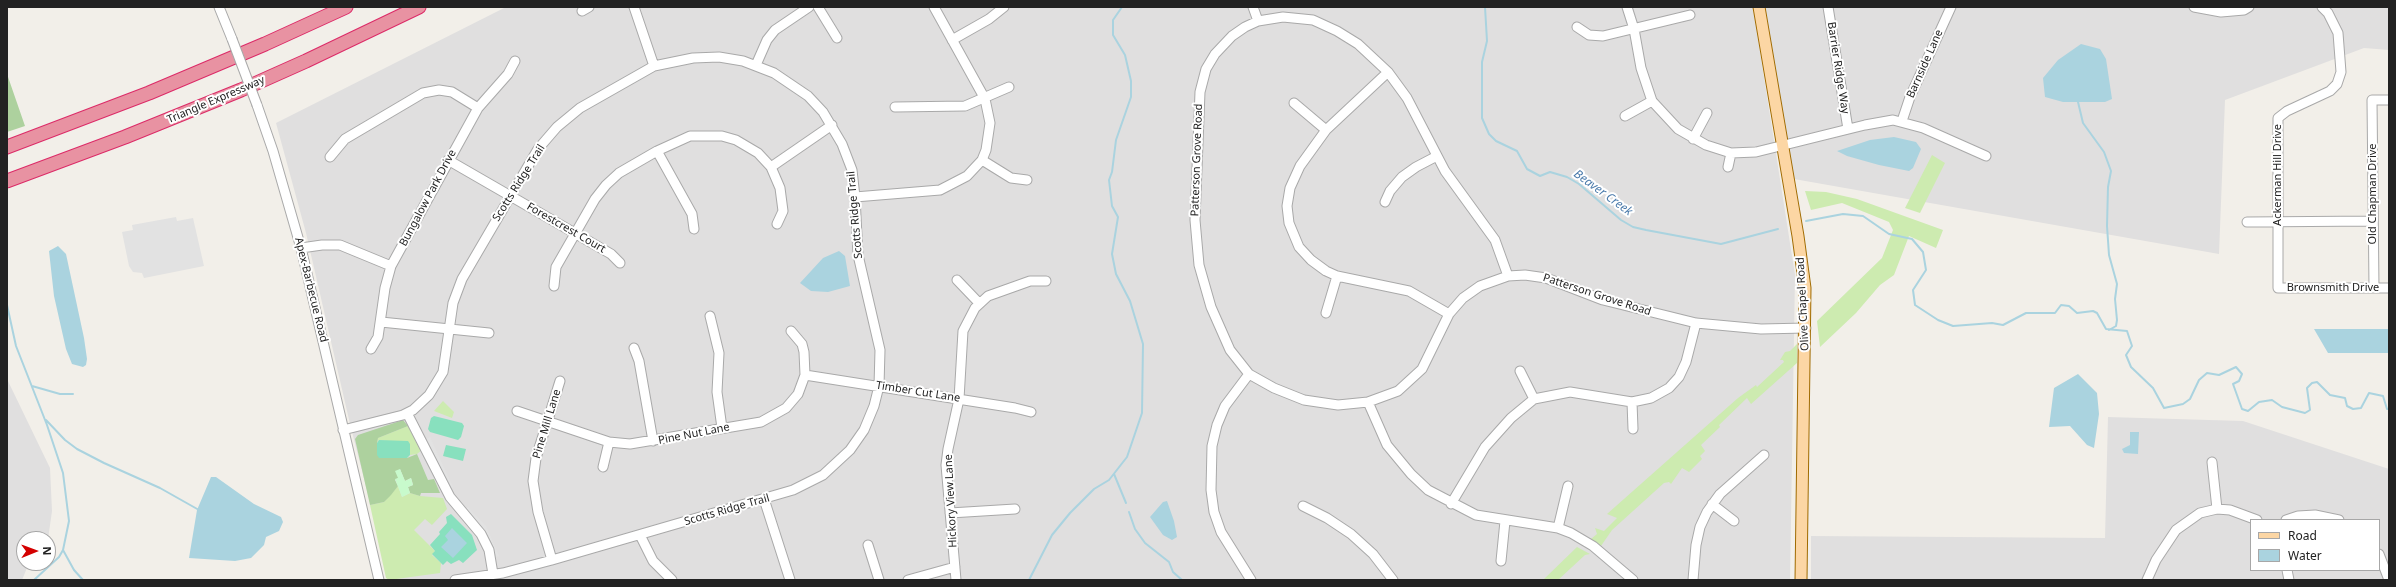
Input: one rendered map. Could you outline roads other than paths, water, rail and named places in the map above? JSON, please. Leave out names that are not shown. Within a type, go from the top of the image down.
[{"type":"highway","points":[[7,147],[149,94],[266,44],[346,7]]},
{"type":"highway","name":"Triangle Expressway","points":[[7,181],[125,137],[241,90],[419,7]]},
{"type":"main road","name":"Olive Chapel Road","points":[[1759,7],[1802,261],[1806,328],[1801,580]]},
{"type":"street","name":"Apex-Barbecue Road","points":[[219,7],[273,151],[301,248],[379,580]]},
{"type":"street","points":[[634,7],[654,66]]},
{"type":"street","points":[[756,65],[767,40],[775,30],[809,7]]},
{"type":"street","points":[[818,7],[837,38]]},
{"type":"street","points":[[856,197],[940,190],[959,182],[982,160],[990,134],[989,113],[985,99],[934,7]]},
{"type":"street","points":[[952,40],[989,19],[1004,7]]},
{"type":"street","points":[[1253,7],[1258,21]]},
{"type":"street","points":[[1627,7],[1634,29],[1641,68],[1652,101],[1667,119],[1692,139],[1731,153],[1756,152],[1880,121],[1902,121],[1923,128],[1986,156]]},
{"type":"street","name":"Barrier Ridge Way","points":[[1828,7],[1848,129]]},
{"type":"street","name":"Barnside Lane","points":[[1902,121],[1910,97],[1951,7]]},
{"type":"street","points":[[2194,7],[2221,12],[2244,10],[2249,7]]},
{"type":"street","name":"Ackerman Hill Drive","points":[[2278,288],[2278,118],[2287,111],[2330,91],[2337,84],[2341,72],[2338,33],[2328,13],[2322,7]]},
{"type":"street","points":[[1577,27],[1590,35],[1598,36],[1690,15]]},
{"type":"street","name":"Patterson Grove Road","points":[[1508,276],[1498,248],[1490,232],[1455,186],[1437,156],[1412,107],[1388,72],[1358,44],[1325,25],[1294,17],[1258,21],[1238,32],[1224,44],[1211,60],[1202,80],[1200,92],[1195,202],[1197,250],[1210,307],[1230,350],[1249,374],[1279,390],[1316,403],[1346,405],[1368,402],[1398,391],[1416,377],[1427,362],[1449,314],[1463,298],[1480,286],[1508,276],[1525,275],[1546,278],[1603,300],[1696,323],[1761,329],[1806,328]]},
{"type":"street","name":"Scotts Ridge Trail","points":[[343,430],[408,413],[424,401],[438,383],[446,361],[453,303],[462,280],[509,196],[538,149],[557,126],[580,108],[654,66],[677,60],[703,57],[728,58],[756,65],[774,73],[798,88],[823,112],[832,125],[848,159],[856,197],[860,266],[880,350],[879,386],[874,406],[864,430],[842,459],[823,475],[804,486],[764,499],[552,560],[493,574],[455,580]]},
{"type":"street","name":"Bungalow Park Drive","points":[[371,349],[378,337],[385,288],[390,266],[478,108],[508,74],[515,61]]},
{"type":"street","points":[[1388,72],[1326,130],[1293,179],[1288,198],[1288,215],[1294,238],[1305,254],[1317,266],[1337,276],[1408,291],[1422,296],[1449,314]]},
{"type":"street","points":[[895,107],[958,107],[985,99],[1009,87]]},
{"type":"street","points":[[330,157],[345,140],[423,93],[439,90],[452,92],[478,108]]},
{"type":"street","name":"Old Chapman Drive","points":[[2374,288],[2372,100],[2389,100]]},
{"type":"street","points":[[1625,116],[1652,101]]},
{"type":"street","points":[[1294,103],[1326,130]]},
{"type":"street","points":[[1692,139],[1707,113]]},
{"type":"street","points":[[771,167],[832,125]]},
{"type":"street","points":[[554,286],[556,268],[606,185],[619,172],[657,151],[690,136],[716,135],[746,144],[758,153],[771,167],[783,198],[783,211],[777,224]]},
{"type":"street","points":[[657,151],[692,214],[694,229]]},
{"type":"street","points":[[1728,166],[1731,153]]},
{"type":"street","points":[[1385,202],[1390,191],[1402,177],[1416,167],[1437,156]]},
{"type":"street","name":"Forestcrest Court","points":[[448,160],[576,233],[611,254],[620,263]]},
{"type":"street","points":[[982,160],[1012,178],[1027,180]]},
{"type":"street","points":[[2247,222],[2373,221]]},
{"type":"street","points":[[301,248],[322,244],[340,245],[390,266]]},
{"type":"street","points":[[1326,313],[1337,276]]},
{"type":"street","points":[[957,280],[979,303],[996,292],[1018,284],[1030,281],[1046,281]]},
{"type":"street","name":"Brownsmith Drive","points":[[2278,288],[2389,288]]},
{"type":"street","name":"Hickory View Lane","points":[[956,580],[947,457],[959,399],[961,341],[968,319],[979,303]]},
{"type":"street","points":[[710,316],[719,346],[717,392],[722,428]]},
{"type":"street","points":[[380,322],[489,333]]},
{"type":"street","points":[[1451,504],[1485,447],[1511,418],[1534,400],[1570,392],[1632,402],[1657,396],[1669,388],[1679,376],[1689,353],[1696,323]]},
{"type":"street","name":"Pine Nut Lane","points":[[517,411],[609,442],[630,444],[761,422],[778,414],[798,394],[805,374],[802,344],[791,331]]},
{"type":"street","points":[[634,348],[639,361],[653,441]]},
{"type":"street","points":[[1520,371],[1534,400]]},
{"type":"street","name":"Timber Cut Lane","points":[[805,374],[1015,408],[1031,412]]},
{"type":"street","points":[[1249,374],[1225,406],[1217,425],[1212,446],[1211,490],[1214,512],[1221,532],[1251,580]]},
{"type":"street","name":"Pine Mill Lane","points":[[552,560],[538,512],[533,481],[536,458],[560,381]]},
{"type":"street","points":[[1368,402],[1380,434],[1399,461],[1428,490],[1451,504],[1476,515],[1505,521],[1558,528],[1593,546],[1630,579]]},
{"type":"street","points":[[1632,402],[1633,429]]},
{"type":"street","points":[[408,413],[450,497],[481,534],[488,550],[493,574]]},
{"type":"street","points":[[603,467],[609,442]]},
{"type":"street","points":[[1693,580],[1698,536],[1712,504],[1720,494],[1764,455]]},
{"type":"street","points":[[2212,462],[2217,509]]},
{"type":"street","points":[[1558,528],[1568,486]]},
{"type":"street","points":[[764,499],[786,579]]},
{"type":"street","points":[[1712,504],[1734,521]]},
{"type":"street","points":[[1303,506],[1327,518],[1351,534],[1373,554],[1394,580]]},
{"type":"street","points":[[950,513],[1015,509]]},
{"type":"street","points":[[2147,580],[2156,560],[2176,530],[2200,513],[2217,509],[2239,512],[2255,519]]},
{"type":"street","points":[[2289,519],[2298,516],[2315,515],[2334,519]]},
{"type":"street","points":[[1502,561],[1505,521]]},
{"type":"street","points":[[640,535],[653,561],[672,580]]},
{"type":"street","points":[[868,545],[879,580]]},
{"type":"street","points":[[2380,557],[2389,580]]},
{"type":"street","points":[[908,580],[955,567]]},
{"type":"water","points":[[2081,44],[2100,49],[2106,59],[2112,99],[2105,102],[2063,102],[2045,97],[2043,78],[2058,60]]},
{"type":"water","points":[[1894,137],[1916,142],[1921,149],[1913,168],[1909,171],[1879,165],[1847,156],[1837,151],[1870,140]]},
{"type":"water","points":[[58,246],[66,254],[84,338],[87,359],[86,365],[83,367],[72,364],[66,349],[54,296],[49,251]]},
{"type":"water","points":[[839,251],[845,256],[850,286],[828,292],[811,291],[800,283],[823,258]]},
{"type":"water","points":[[2314,329],[2389,329],[2389,353],[2328,353]]},
{"type":"water","points":[[2078,374],[2097,393],[2099,414],[2094,448],[2087,445],[2070,426],[2049,427],[2054,388]]},
{"type":"water","points":[[2130,432],[2139,432],[2138,454],[2124,453],[2122,449],[2130,445]]},
{"type":"water","points":[[211,477],[216,477],[254,504],[281,517],[283,522],[279,531],[266,537],[264,545],[251,558],[235,561],[189,558],[197,510]]},
{"type":"water","points":[[1167,501],[1174,521],[1177,537],[1172,540],[1163,535],[1150,517],[1163,502]]},
{"type":"water","points":[[452,528],[467,543],[453,558],[441,547],[448,540],[445,536]]},
{"type":"waterway","points":[[1029,580],[1052,535],[1070,513],[1094,489],[1109,480],[1127,457],[1142,413],[1143,344],[1130,301],[1116,274],[1112,254],[1118,217],[1112,206],[1109,180],[1112,172],[1116,140],[1131,97],[1131,81],[1125,55],[1113,35],[1113,20],[1122,7]]},
{"type":"waterway","name":"Beaver Creek","points":[[1485,7],[1487,41],[1482,62],[1482,118],[1489,134],[1496,141],[1517,151],[1527,169],[1540,176],[1550,172],[1567,177],[1579,184],[1621,220],[1633,227],[1721,244],[1778,229]]},
{"type":"waterway","points":[[2078,102],[2083,123],[2104,152],[2111,171],[2108,187],[2107,226],[2109,255],[2117,284],[2115,299],[2117,320],[2116,326],[2109,330]]},
{"type":"waterway","name":"Beaver Creek","points":[[1806,221],[1843,214],[1863,216],[1889,234],[1912,239],[1923,252],[1926,270],[1913,290],[1915,305],[1938,320],[1953,326],[1992,323],[2003,325],[2026,313],[2055,313],[2061,305],[2069,306],[2077,313],[2093,311],[2097,313],[2106,329],[2127,331],[2132,346],[2126,355],[2131,367],[2153,388],[2164,408],[2183,404],[2190,399],[2199,380],[2207,373],[2219,375],[2236,367],[2242,374],[2239,381],[2233,384],[2242,409],[2248,411],[2259,402],[2272,400],[2282,407],[2305,413],[2310,410],[2307,388],[2312,383],[2317,382],[2330,395],[2345,398],[2347,406],[2353,409],[2361,408],[2369,393],[2383,396],[2387,409],[2389,409]]},
{"type":"waterway","points":[[7,305],[16,346],[47,425],[63,473],[69,521],[63,550],[59,557],[34,580]]},
{"type":"waterway","points":[[32,386],[60,394],[73,394]]},
{"type":"waterway","points":[[46,420],[65,440],[77,449],[160,488],[199,510]]},
{"type":"waterway","points":[[1114,474],[1126,503]]},
{"type":"waterway","points":[[1129,512],[1135,529],[1145,543],[1169,562],[1173,572],[1182,580]]},
{"type":"waterway","points":[[63,550],[74,570],[83,580]]}]
